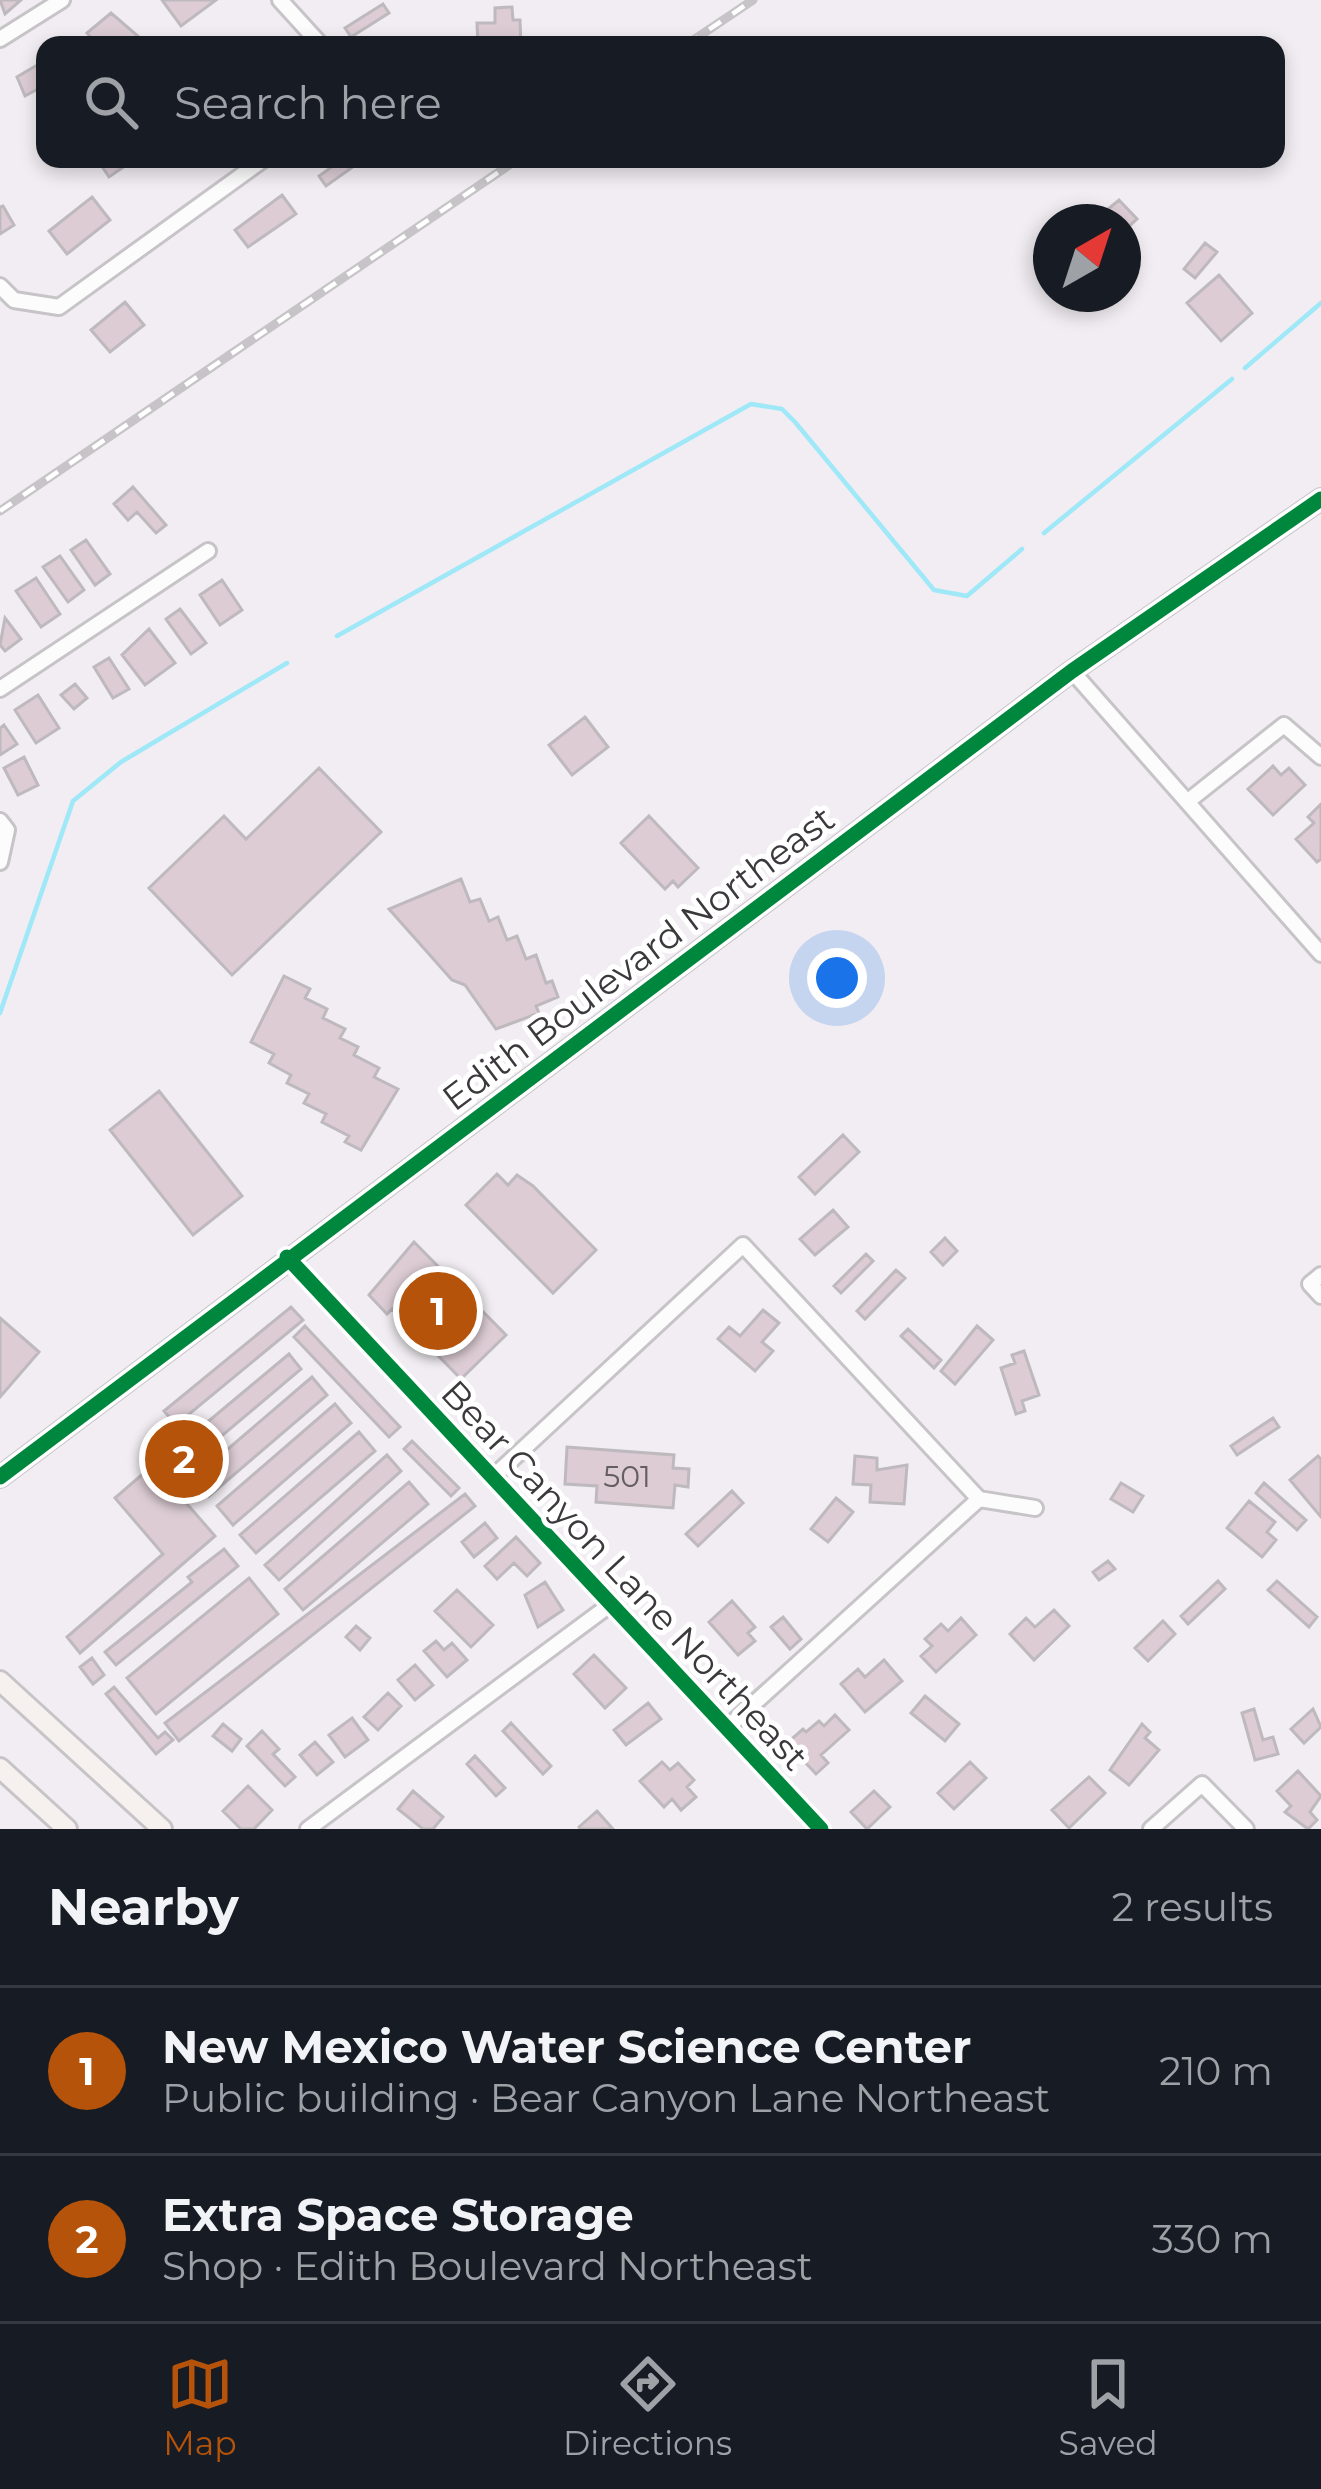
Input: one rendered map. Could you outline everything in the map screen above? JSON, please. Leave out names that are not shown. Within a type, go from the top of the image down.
[{"type":"street","points":[[0,39],[62,0]]},
{"type":"street","points":[[280,0],[313,36]]},
{"type":"street","points":[[0,286],[14,300],[59,307],[252,168]]},
{"type":"street","name":"Edith Boulevard Northeast","points":[[0,1477],[1072,671],[1321,499]]},
{"type":"street","points":[[0,689],[208,551]]},
{"type":"street","points":[[1072,671],[1321,954]]},
{"type":"street","points":[[1187,802],[1284,725],[1321,757]]},
{"type":"street","points":[[0,821],[7,830],[0,862]]},
{"type":"street","points":[[493,1478],[743,1245],[979,1498],[1035,1508]]},
{"type":"street","name":"Bear Canyon Lane Northeast","points":[[287,1257],[821,1829]]},
{"type":"street","points":[[1321,1275],[1310,1284],[1321,1296]]},
{"type":"street","points":[[728,1728],[979,1498]]},
{"type":"street","points":[[308,1829],[611,1604]]},
{"type":"street","points":[[0,1681],[162,1829]]},
{"type":"street","points":[[0,1768],[67,1829]]},
{"type":"street","points":[[1150,1829],[1202,1784],[1246,1829]]},
{"type":"building","points":[[0,0],[21,0],[5,14]]},
{"type":"building","points":[[162,0],[216,0],[181,26]]},
{"type":"building","points":[[383,4],[389,13],[353,36],[345,28]]},
{"type":"building","points":[[512,7],[513,20],[520,20],[521,36],[478,36],[477,23],[495,23],[495,8]]},
{"type":"building","points":[[111,13],[138,36],[90,36],[87,33]]},
{"type":"building","points":[[36,66],[36,90],[25,96],[17,77]]},
{"type":"building","points":[[330,168],[351,168],[326,186],[319,176]]},
{"type":"building","points":[[282,195],[296,214],[248,247],[235,230]]},
{"type":"building","points":[[92,197],[110,220],[67,254],[49,231]]},
{"type":"building","points":[[0,207],[14,225],[0,234]]},
{"type":"building","points":[[1205,243],[1217,252],[1195,278],[1184,269]]},
{"type":"building","points":[[1219,275],[1252,313],[1221,341],[1187,303]]},
{"type":"building","points":[[125,302],[144,325],[110,352],[91,330]]},
{"type":"building","points":[[133,487],[166,525],[156,533],[137,512],[128,520],[114,504]]},
{"type":"building","points":[[86,540],[110,574],[95,585],[71,550]]},
{"type":"building","points":[[60,556],[84,590],[68,602],[43,567]]},
{"type":"building","points":[[36,578],[60,614],[41,627],[16,591]]},
{"type":"building","points":[[222,580],[242,610],[220,625],[200,595]]},
{"type":"building","points":[[180,609],[206,643],[191,654],[166,619]]},
{"type":"building","points":[[5,618],[21,639],[5,651],[0,645]]},
{"type":"building","points":[[149,629],[175,663],[145,685],[122,655]]},
{"type":"building","points":[[109,658],[129,689],[113,698],[94,667]]},
{"type":"building","points":[[75,684],[87,698],[74,709],[61,695]]},
{"type":"building","points":[[38,695],[59,728],[36,743],[15,710]]},
{"type":"building","points":[[585,717],[608,747],[572,775],[549,745]]},
{"type":"building","points":[[4,725],[17,744],[0,755],[0,728]]},
{"type":"building","points":[[24,757],[38,785],[18,795],[4,768]]},
{"type":"building","points":[[1273,766],[1281,775],[1289,768],[1305,785],[1273,815],[1248,789]]},
{"type":"building","points":[[319,768],[381,832],[232,975],[149,888],[224,816],[246,839]]},
{"type":"building","points":[[1321,804],[1321,859],[1317,862],[1296,839],[1314,823],[1308,817]]},
{"type":"building","points":[[649,816],[698,868],[678,887],[673,881],[665,889],[621,843]]},
{"type":"building","points":[[461,879],[470,902],[480,899],[489,921],[498,917],[507,940],[517,936],[526,959],[536,955],[546,983],[552,981],[558,997],[536,1006],[539,1013],[496,1029],[465,985],[452,980],[389,909]]},
{"type":"building","points":[[284,976],[310,989],[305,998],[327,1009],[323,1018],[345,1029],[340,1038],[358,1047],[354,1055],[379,1068],[374,1077],[398,1089],[361,1150],[345,1142],[349,1136],[322,1122],[326,1114],[304,1103],[309,1094],[287,1083],[291,1075],[269,1063],[274,1054],[251,1042]]},
{"type":"building","points":[[159,1091],[242,1196],[193,1235],[110,1130]]},
{"type":"building","points":[[843,1135],[859,1152],[815,1194],[799,1177]]},
{"type":"building","points":[[497,1174],[508,1185],[517,1175],[533,1186],[596,1250],[553,1293],[466,1205]]},
{"type":"building","points":[[833,1210],[848,1227],[815,1255],[800,1239]]},
{"type":"building","points":[[945,1238],[957,1251],[943,1265],[931,1252]]},
{"type":"building","points":[[414,1242],[506,1335],[461,1379],[392,1309],[387,1314],[369,1295]]},
{"type":"building","points":[[866,1254],[873,1261],[841,1293],[834,1286]]},
{"type":"building","points":[[896,1270],[905,1278],[865,1319],[857,1311]]},
{"type":"building","points":[[291,1307],[303,1320],[176,1425],[164,1411]]},
{"type":"building","points":[[763,1310],[779,1323],[762,1342],[773,1351],[755,1371],[718,1339],[729,1327],[740,1336]]},
{"type":"building","points":[[0,1318],[39,1352],[0,1397]]},
{"type":"building","points":[[305,1326],[400,1427],[389,1437],[294,1337]]},
{"type":"building","points":[[977,1326],[993,1340],[955,1384],[941,1371]]},
{"type":"building","points":[[908,1329],[941,1360],[934,1368],[901,1336]]},
{"type":"building","points":[[1024,1351],[1039,1395],[1022,1401],[1025,1411],[1016,1414],[1001,1368],[1015,1363],[1012,1355]]},
{"type":"building","points":[[289,1354],[301,1369],[211,1445],[198,1430]]},
{"type":"building","points":[[312,1377],[327,1395],[209,1496],[194,1478]]},
{"type":"building","points":[[335,1404],[351,1423],[233,1525],[217,1506]]},
{"type":"building","points":[[1273,1418],[1279,1427],[1237,1455],[1231,1446]]},
{"type":"building","points":[[359,1432],[375,1451],[256,1553],[240,1535]]},
{"type":"building","points":[[412,1441],[459,1488],[451,1496],[404,1449]]},
{"type":"building","points":[[567,1447],[674,1455],[673,1468],[689,1469],[688,1487],[675,1485],[673,1508],[596,1502],[597,1486],[565,1484]]},
{"type":"building","points":[[387,1455],[401,1471],[279,1580],[265,1565]]},
{"type":"building","points":[[855,1456],[877,1458],[877,1470],[907,1465],[904,1504],[870,1502],[871,1485],[853,1484]]},
{"type":"building","points":[[1318,1456],[1321,1459],[1321,1517],[1290,1480]]},
{"type":"building","points":[[153,1465],[215,1536],[80,1653],[67,1637],[163,1554],[115,1498]]},
{"type":"building","points":[[409,1482],[428,1504],[303,1610],[285,1589]]},
{"type":"building","points":[[1121,1483],[1143,1496],[1133,1512],[1111,1499]]},
{"type":"building","points":[[1264,1483],[1306,1520],[1297,1530],[1256,1493]]},
{"type":"building","points":[[732,1491],[743,1503],[698,1546],[686,1534]]},
{"type":"building","points":[[465,1494],[475,1506],[179,1741],[165,1723]]},
{"type":"building","points":[[836,1498],[853,1512],[828,1542],[811,1529]]},
{"type":"building","points":[[1249,1501],[1275,1522],[1267,1532],[1276,1540],[1262,1557],[1227,1528]]},
{"type":"building","points":[[485,1523],[497,1538],[474,1557],[462,1542]]},
{"type":"building","points":[[516,1537],[540,1563],[527,1576],[514,1563],[497,1579],[485,1566]]},
{"type":"building","points":[[224,1549],[238,1566],[116,1665],[105,1652],[192,1582],[188,1577]]},
{"type":"building","points":[[1108,1561],[1115,1569],[1099,1580],[1093,1572]]},
{"type":"building","points":[[249,1578],[278,1614],[156,1714],[127,1678]]},
{"type":"building","points":[[1218,1581],[1225,1589],[1188,1624],[1181,1616]]},
{"type":"building","points":[[1277,1581],[1317,1617],[1309,1627],[1268,1590]]},
{"type":"building","points":[[545,1582],[563,1610],[538,1627],[525,1595]]},
{"type":"building","points":[[457,1590],[493,1625],[471,1647],[435,1611]]},
{"type":"building","points":[[732,1601],[755,1627],[748,1633],[755,1641],[738,1655],[709,1622]]},
{"type":"building","points":[[1054,1610],[1069,1626],[1034,1660],[1010,1634],[1026,1618],[1035,1627]]},
{"type":"building","points":[[783,1617],[801,1639],[790,1649],[771,1627]]},
{"type":"building","points":[[961,1618],[976,1635],[936,1672],[921,1656],[932,1646],[925,1639],[941,1624],[948,1631]]},
{"type":"building","points":[[1163,1621],[1175,1634],[1148,1661],[1135,1648]]},
{"type":"building","points":[[356,1626],[370,1638],[360,1650],[346,1637]]},
{"type":"building","points":[[436,1641],[444,1650],[452,1643],[467,1660],[447,1677],[424,1651]]},
{"type":"building","points":[[594,1655],[626,1688],[605,1708],[574,1674]]},
{"type":"building","points":[[92,1658],[104,1675],[93,1684],[80,1667]]},
{"type":"building","points":[[884,1660],[902,1681],[865,1712],[841,1684],[858,1669],[865,1677]]},
{"type":"building","points":[[415,1665],[433,1685],[415,1700],[398,1680]]},
{"type":"building","points":[[114,1687],[158,1738],[165,1732],[173,1740],[156,1754],[106,1694]]},
{"type":"building","points":[[388,1693],[401,1706],[378,1730],[364,1717]]},
{"type":"building","points":[[925,1696],[959,1724],[945,1741],[911,1713]]},
{"type":"building","points":[[648,1703],[661,1719],[626,1745],[614,1730]]},
{"type":"building","points":[[1254,1709],[1263,1740],[1273,1737],[1278,1754],[1255,1760],[1242,1713]]},
{"type":"building","points":[[1313,1709],[1321,1727],[1304,1743],[1291,1729]]},
{"type":"building","points":[[835,1715],[849,1730],[821,1755],[828,1763],[816,1774],[787,1743],[803,1729],[806,1732],[819,1721],[824,1726]]},
{"type":"building","points":[[352,1718],[368,1740],[345,1757],[329,1735]]},
{"type":"building","points":[[511,1723],[551,1766],[543,1774],[503,1731]]},
{"type":"building","points":[[223,1724],[241,1739],[232,1751],[213,1736]]},
{"type":"building","points":[[1142,1724],[1150,1732],[1145,1738],[1159,1750],[1129,1785],[1110,1770]]},
{"type":"building","points":[[262,1731],[279,1749],[273,1754],[295,1777],[285,1786],[247,1746]]},
{"type":"building","points":[[315,1742],[333,1762],[317,1775],[300,1755]]},
{"type":"building","points":[[475,1756],[505,1788],[496,1796],[467,1764]]},
{"type":"building","points":[[662,1762],[670,1770],[678,1763],[694,1780],[687,1787],[696,1797],[681,1810],[672,1799],[664,1807],[640,1781]]},
{"type":"building","points":[[970,1762],[986,1778],[954,1809],[938,1793]]},
{"type":"building","points":[[1298,1771],[1321,1796],[1310,1812],[1317,1820],[1308,1829],[1285,1812],[1291,1806],[1277,1791]]},
{"type":"building","points":[[1089,1777],[1105,1793],[1069,1828],[1052,1810]]},
{"type":"building","points":[[248,1786],[272,1810],[254,1829],[241,1829],[223,1811]]},
{"type":"building","points":[[413,1791],[443,1817],[433,1829],[423,1829],[398,1809]]},
{"type":"building","points":[[874,1791],[890,1807],[867,1829],[851,1812]]},
{"type":"building","points":[[597,1811],[613,1829],[580,1829],[579,1827]]},
{"type":"waterway","points":[[1245,368],[1321,303]]},
{"type":"waterway","points":[[1044,533],[1232,379]]},
{"type":"waterway","points":[[337,636],[751,404],[782,409],[795,422],[934,590],[967,596],[1022,549]]},
{"type":"waterway","points":[[0,1013],[73,801],[121,762],[287,663]]},
{"type":"railway","points":[[699,36],[753,0]]},
{"type":"railway","points":[[0,511],[505,168]]},
{"type":"cycle path","points":[[0,1477],[1072,671],[1321,499]]},
{"type":"cycle path","points":[[287,1257],[821,1829]]},
{"type":"place","name":"New Mexico Water Science Center","points":[[438,1311]]},
{"type":"place","name":"Extra Space Storage","points":[[184,1459]]}]
